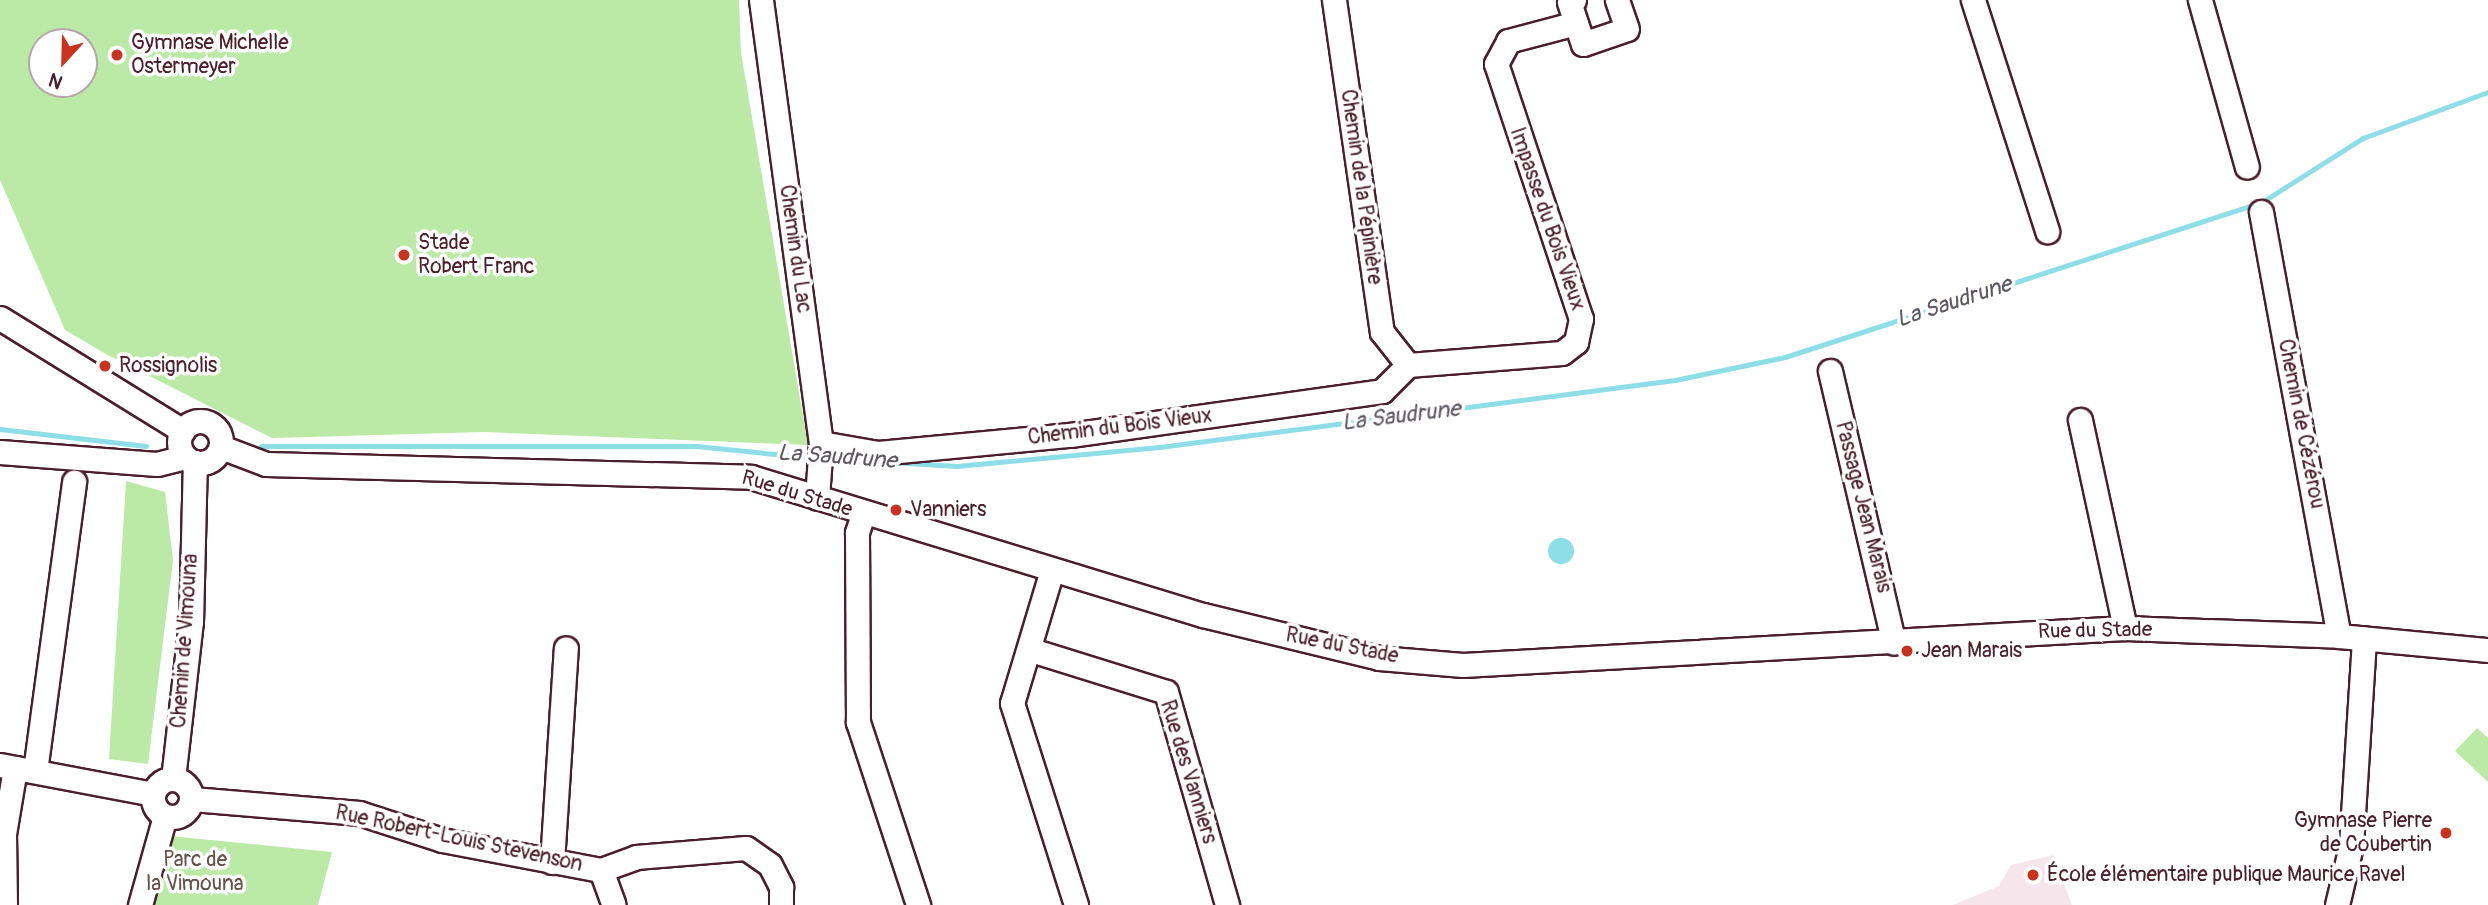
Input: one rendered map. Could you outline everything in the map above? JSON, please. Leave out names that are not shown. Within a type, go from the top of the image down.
[{"type":"street","name":"Chemin du Lac","points":[[761,0],[821,448],[819,490]]},
{"type":"street","name":"Chemin de la Pépinière","points":[[1334,0],[1382,332],[1408,365]]},
{"type":"street","points":[[1973,0],[2046,230]]},
{"type":"street","points":[[2200,0],[2247,167]]},
{"type":"street","name":"Impasse du Bois Vieux","points":[[1408,365],[1562,353],[1576,342],[1581,319],[1496,64],[1508,41],[1575,11],[1583,44],[1627,29],[1627,2]]},
{"type":"street","name":"Chemin de Cézérou","points":[[2261,212],[2339,636]]},
{"type":"street","points":[[0,318],[183,431],[190,459]]},
{"type":"street","name":"Chemin du Bois Vieux","points":[[821,448],[878,453],[1070,435],[1382,391],[1408,365]]},
{"type":"street","name":"Passage Jean Marais","points":[[1830,371],[1894,643]]},
{"type":"street","points":[[2080,420],[2125,628]]},
{"type":"street","points":[[0,452],[158,464],[190,459],[211,460],[220,447],[217,430],[206,422],[183,431]]},
{"type":"street","name":"Rue du Stade","points":[[220,447],[266,464],[721,473],[819,490],[863,514],[1052,570],[1379,657],[1463,665],[2125,628],[2339,636],[2488,650]]},
{"type":"street","name":"Chemin de Vimouna","points":[[173,779],[191,622],[190,459]]},
{"type":"street","points":[[5,905],[4,834],[74,482]]},
{"type":"street","points":[[863,514],[858,722],[918,905]]},
{"type":"street","points":[[1052,570],[1031,650],[1012,703],[1076,905]]},
{"type":"street","points":[[2337,905],[2351,846],[2364,638]]},
{"type":"street","points":[[552,862],[566,648]]},
{"type":"street","name":"Rue des Vanniers","points":[[1031,650],[1166,692],[1227,905]]},
{"type":"street","points":[[17,768],[153,794],[173,779],[189,788],[192,799],[180,816],[164,816]]},
{"type":"street","points":[[140,905],[164,816],[153,794]]},
{"type":"street","name":"Rue Robert-Louis Stevenson","points":[[192,799],[359,813],[442,840],[601,870],[644,856],[746,848],[770,865],[781,887],[780,905]]},
{"type":"street","name":"Rue Robert-Louis Stevenson","points":[[601,870],[614,905]]},
{"type":"shaded area","name":"École élémentaire publique Maurice Ravel","points":[[2053,855],[2072,905],[1953,905],[1999,886],[2011,865]]},
{"type":"green space","name":"Stade Robert Franc","points":[[0,0],[739,0],[741,53],[808,445],[484,432],[272,438],[104,353],[65,330],[0,180]]},
{"type":"green space","points":[[126,481],[165,492],[173,560],[148,764],[109,759]]},
{"type":"green space","points":[[2477,728],[2488,738],[2488,782],[2455,751]]},
{"type":"green space","name":"Parc de la Vimouna","points":[[170,836],[332,852],[318,905],[151,905]]},
{"type":"water","points":[[1561,538],[1570,542],[1574,551],[1570,560],[1561,564],[1552,560],[1548,551],[1552,542]]},
{"type":"waterway","name":"La Saudrune","points":[[891,462],[957,466],[1167,446],[1675,380],[1785,357],[2262,202],[2363,138],[2488,92]]},
{"type":"waterway","name":"La Saudrune","points":[[0,429],[146,446]]},
{"type":"waterway","name":"La Saudrune","points":[[261,446],[696,446],[815,458]]},
{"type":"waterway","name":"La Saudrune","points":[[825,459],[857,460]]},
{"type":"place","name":"Gymnase Michelle Ostermeyer","points":[[117,55]]},
{"type":"place","name":"Stade Robert Franc","points":[[404,255]]},
{"type":"place","name":"Rossignolis","points":[[105,366]]},
{"type":"place","name":"Vanniers","points":[[896,510]]},
{"type":"place","name":"Jean Marais","points":[[1907,651]]},
{"type":"place","name":"Gymnase Pierre de Coubertin","points":[[2446,833]]},
{"type":"place","name":"École élémentaire publique Maurice Ravel","points":[[2033,875]]}]
